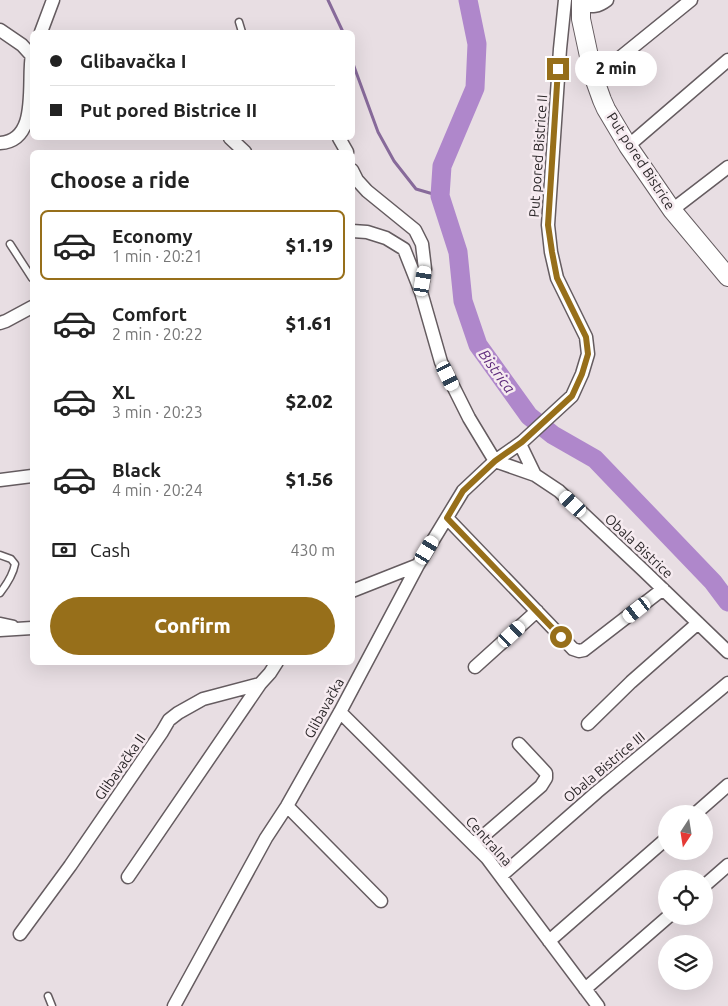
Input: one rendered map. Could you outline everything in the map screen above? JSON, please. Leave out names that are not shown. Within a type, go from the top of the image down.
[{"type":"street","points":[[42,30],[53,0]]},
{"type":"street","points":[[563,18],[577,6],[593,7],[607,0]]},
{"type":"street","points":[[593,75],[617,60],[691,0]]},
{"type":"street","name":"Put pored Bistrice II","points":[[521,443],[572,396],[582,374],[588,354],[586,337],[557,278],[548,225],[563,18],[577,6]]},
{"type":"street","name":"Put pored Bistrice","points":[[577,6],[593,75],[602,100],[628,146],[672,210],[728,277]]},
{"type":"street","points":[[0,30],[30,53]]},
{"type":"street","points":[[628,146],[728,60]]},
{"type":"street","points":[[0,143],[17,138],[26,122],[30,101],[30,74]]},
{"type":"street","points":[[232,140],[243,150]]},
{"type":"street","points":[[672,210],[728,167]]},
{"type":"street","points":[[355,176],[366,191],[415,230],[422,244],[425,270],[421,292]]},
{"type":"street","points":[[355,232],[367,232],[386,238],[404,249],[421,292],[441,362],[469,418],[495,461]]},
{"type":"street","points":[[0,323],[30,308]]},
{"type":"street","points":[[521,443],[535,475]]},
{"type":"street","name":"Glibavačka","points":[[178,1004],[266,838],[287,806],[340,712],[418,565],[463,491],[495,461],[521,443]]},
{"type":"street","name":"Obala Bistrice","points":[[495,461],[535,475],[559,491],[728,652]]},
{"type":"street","points":[[0,480],[30,476]]},
{"type":"street","points":[[447,518],[573,650],[584,650],[663,589]]},
{"type":"street","points":[[355,590],[418,565]]},
{"type":"street","points":[[475,667],[536,611]]},
{"type":"street","points":[[588,724],[631,682],[698,623]]},
{"type":"street","points":[[0,630],[30,627]]},
{"type":"street","points":[[128,877],[260,684],[270,674],[275,665]]},
{"type":"street","name":"Obala Bistrice III","points":[[501,876],[597,792],[728,683]]},
{"type":"street","name":"Glibavačka II","points":[[20,934],[70,866],[169,720],[204,699],[260,684]]},
{"type":"street","name":"Centralna","points":[[340,712],[487,858],[598,1006]]},
{"type":"street","points":[[474,844],[540,786],[546,778],[546,773],[519,744]]},
{"type":"street","points":[[705,805],[728,785]]},
{"type":"street","points":[[287,806],[381,901]]},
{"type":"street","points":[[549,941],[658,846]]},
{"type":"street","points":[[713,878],[728,865]]},
{"type":"street","points":[[585,989],[659,925]]},
{"type":"lane","points":[[240,22],[242,30]]},
{"type":"lane","points":[[10,244],[30,275]]},
{"type":"lane","points":[[0,555],[11,559],[14,564],[14,570],[0,593]]},
{"type":"lane","points":[[0,621],[30,627]]},
{"type":"lane","points":[[48,996],[52,1006]]},
{"type":"waterway","points":[[328,0],[342,30]]},
{"type":"waterway","name":"Bistrica","points":[[468,0],[477,44],[475,88],[442,166],[440,196],[458,252],[463,301],[478,345],[529,416],[553,435],[595,459],[713,582],[728,602]]},
{"type":"waterway","points":[[355,69],[378,132],[394,161],[416,189],[440,196]]},
{"type":"route","points":[[558,69],[548,225],[557,278],[586,337],[588,354],[582,374],[572,396],[522,442],[495,461],[463,491],[447,518],[561,637]]}]
